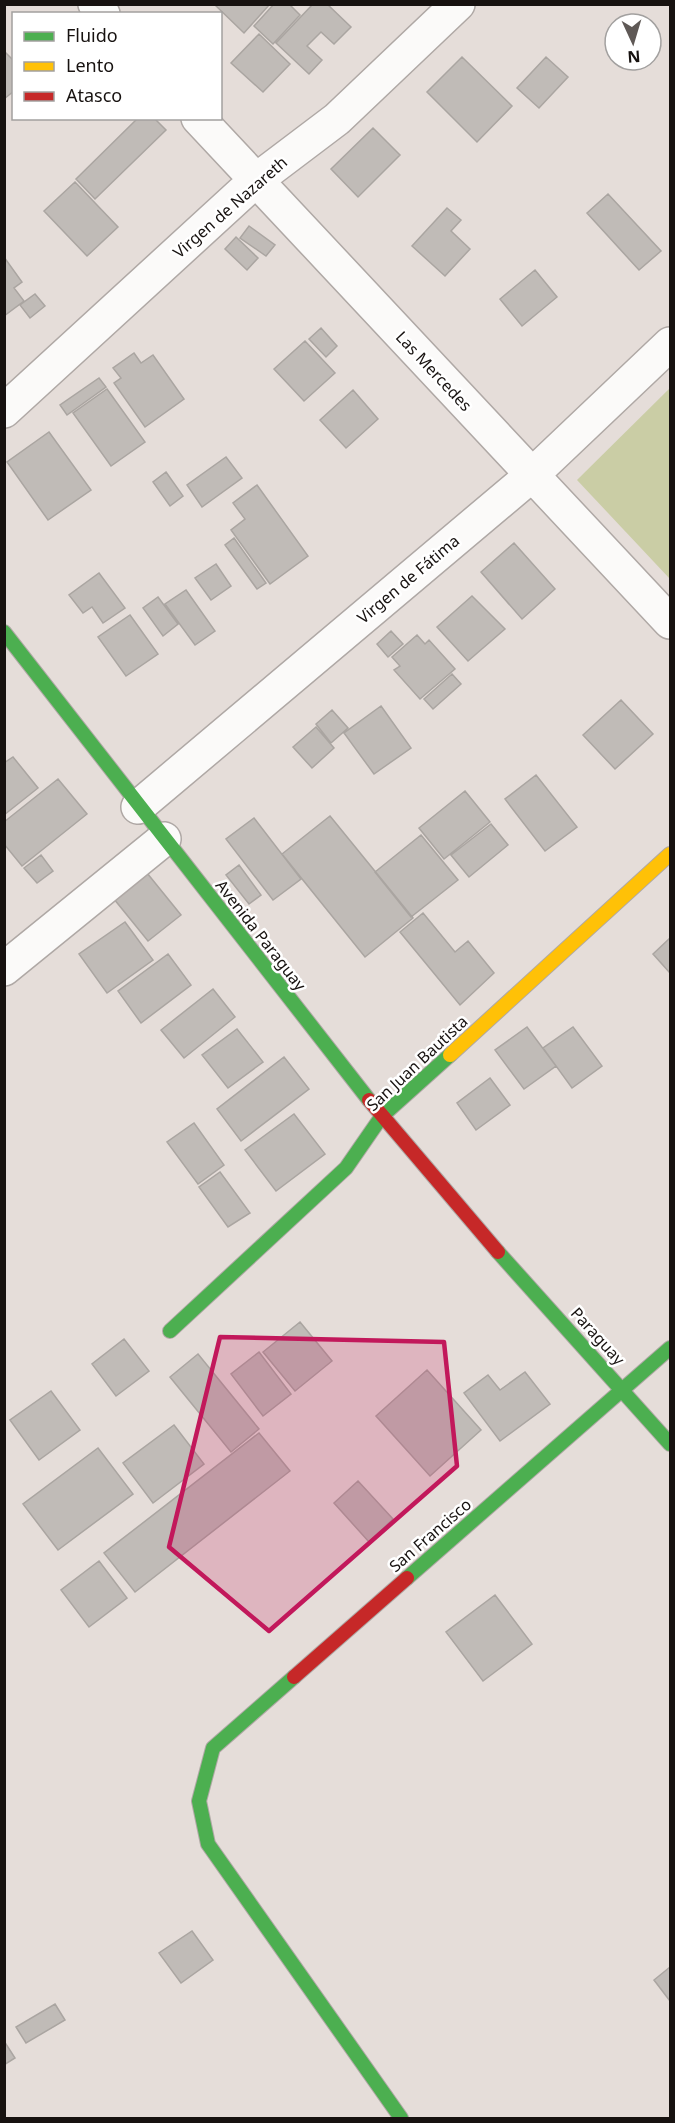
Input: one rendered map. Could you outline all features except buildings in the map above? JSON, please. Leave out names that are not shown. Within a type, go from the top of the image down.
[{"type":"street","name":"Virgen de Nazareth","points":[[4,411],[255,181],[338,119],[458,4]]},
{"type":"street","name":"Las Mercedes","points":[[200,120],[670,622]]},
{"type":"street","name":"Virgen de Fátima","points":[[138,807],[532,475],[670,344]]},
{"type":"street","name":"Avenida Paraguay","points":[[4,632],[138,807],[382,1116],[498,1252]]},
{"type":"street","points":[[4,969],[164,839]]},
{"type":"street","name":"San Juan Bautista","points":[[170,1331],[346,1168],[382,1116],[670,854]]},
{"type":"street","name":"Paraguay","points":[[498,1252],[670,1444]]},
{"type":"street","name":"San Francisco","points":[[401,2118],[208,1844],[199,1801],[213,1748],[670,1348]]},
{"type":"highlighted area","points":[[220,1337],[444,1342],[457,1466],[269,1631],[169,1547]]},
{"type":"green space","points":[[670,388],[670,579],[577,480]]},
{"type":"traffic: fast","points":[[4,632],[369,1100]]},
{"type":"traffic: fast","points":[[170,1331],[346,1168],[382,1116],[450,1055]]},
{"type":"traffic: fast","points":[[498,1252],[670,1444]]},
{"type":"traffic: fast","points":[[407,1578],[670,1348]]},
{"type":"traffic: fast","points":[[294,1677],[213,1748],[199,1801],[208,1844],[401,2118]]},
{"type":"traffic: slow","points":[[450,1055],[670,854]]},
{"type":"traffic: jam","points":[[369,1100],[498,1252]]},
{"type":"traffic: jam","points":[[294,1677],[407,1578]]}]
